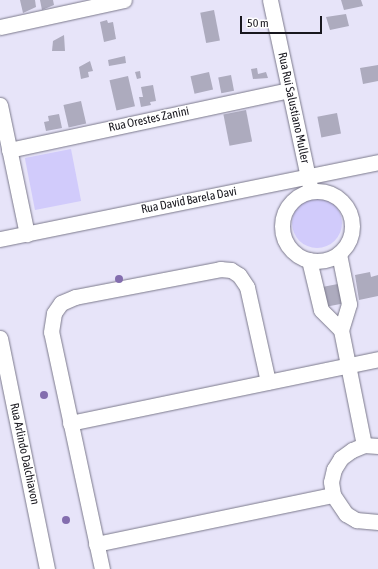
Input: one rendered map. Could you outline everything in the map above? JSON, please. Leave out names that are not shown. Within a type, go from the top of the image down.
[{"type":"street","points":[[0,27],[124,0]]},
{"type":"street","name":"Rua Rui Salustiano Muller","points":[[270,0],[311,192]]},
{"type":"street","name":"Rua Orestes Zanini","points":[[8,150],[289,90]]},
{"type":"street","points":[[0,105],[8,150],[27,234]]},
{"type":"street","name":"Rua David Barela Davi","points":[[0,239],[378,162]]},
{"type":"street","points":[[311,192],[334,196],[350,213],[351,235],[338,254],[325,260],[310,260],[290,247],[283,226],[291,204],[311,192]]},
{"type":"street","points":[[338,254],[349,304],[340,330]]},
{"type":"street","points":[[310,260],[321,310],[340,330],[348,365],[371,445],[352,450],[338,463],[331,482],[333,495],[346,514],[356,520],[378,522]]},
{"type":"street","points":[[102,569],[51,332],[51,322],[61,303],[75,297],[220,269],[231,270],[245,281],[247,287],[268,382]]},
{"type":"street","name":"Rua Arlindo Dalchiavon","points":[[0,338],[47,569]]},
{"type":"street","points":[[70,423],[378,359]]},
{"type":"street","points":[[96,544],[333,495]]},
{"type":"shaded area","points":[[71,149],[81,201],[35,210],[25,158]]},
{"type":"shaded area","points":[[317,198],[331,202],[338,209],[342,223],[338,237],[331,244],[317,248],[303,244],[296,237],[292,223],[296,209],[303,202]]},
{"type":"building","points":[[20,0],[35,0],[36,7],[23,13]]},
{"type":"building","points":[[40,0],[53,0],[54,5],[42,10]]},
{"type":"building","points":[[341,0],[361,0],[363,6],[344,10]]},
{"type":"building","points":[[214,10],[220,40],[206,43],[200,13]]},
{"type":"building","points":[[346,14],[349,26],[330,30],[326,17]]},
{"type":"building","points":[[107,20],[108,23],[113,22],[116,39],[104,42],[100,22]]},
{"type":"building","points":[[64,35],[65,51],[52,51],[53,41]]},
{"type":"building","points":[[125,56],[126,63],[109,66],[108,60]]},
{"type":"building","points":[[90,61],[93,71],[88,72],[89,77],[81,79],[79,67]]},
{"type":"building","points":[[378,65],[378,81],[363,84],[360,68]]},
{"type":"building","points":[[257,68],[258,74],[266,72],[268,78],[253,79],[251,69]]},
{"type":"building","points":[[140,71],[141,78],[137,79],[135,72]]},
{"type":"building","points":[[209,72],[213,90],[195,94],[190,76]]},
{"type":"building","points":[[231,75],[234,91],[221,93],[218,77]]},
{"type":"building","points":[[128,76],[135,106],[116,110],[109,80]]},
{"type":"building","points":[[153,85],[156,101],[150,102],[151,105],[141,107],[139,97],[143,97],[141,87]]},
{"type":"building","points":[[81,101],[86,123],[69,127],[63,105]]},
{"type":"building","points":[[246,110],[252,141],[230,146],[223,114]]},
{"type":"building","points":[[337,113],[341,134],[321,137],[317,117]]},
{"type":"building","points":[[59,114],[62,128],[46,131],[44,122],[49,121],[48,116]]},
{"type":"building","points":[[370,272],[371,277],[378,275],[378,296],[359,300],[355,275]]},
{"type":"building","points":[[343,283],[347,303],[322,307],[318,288]]}]
